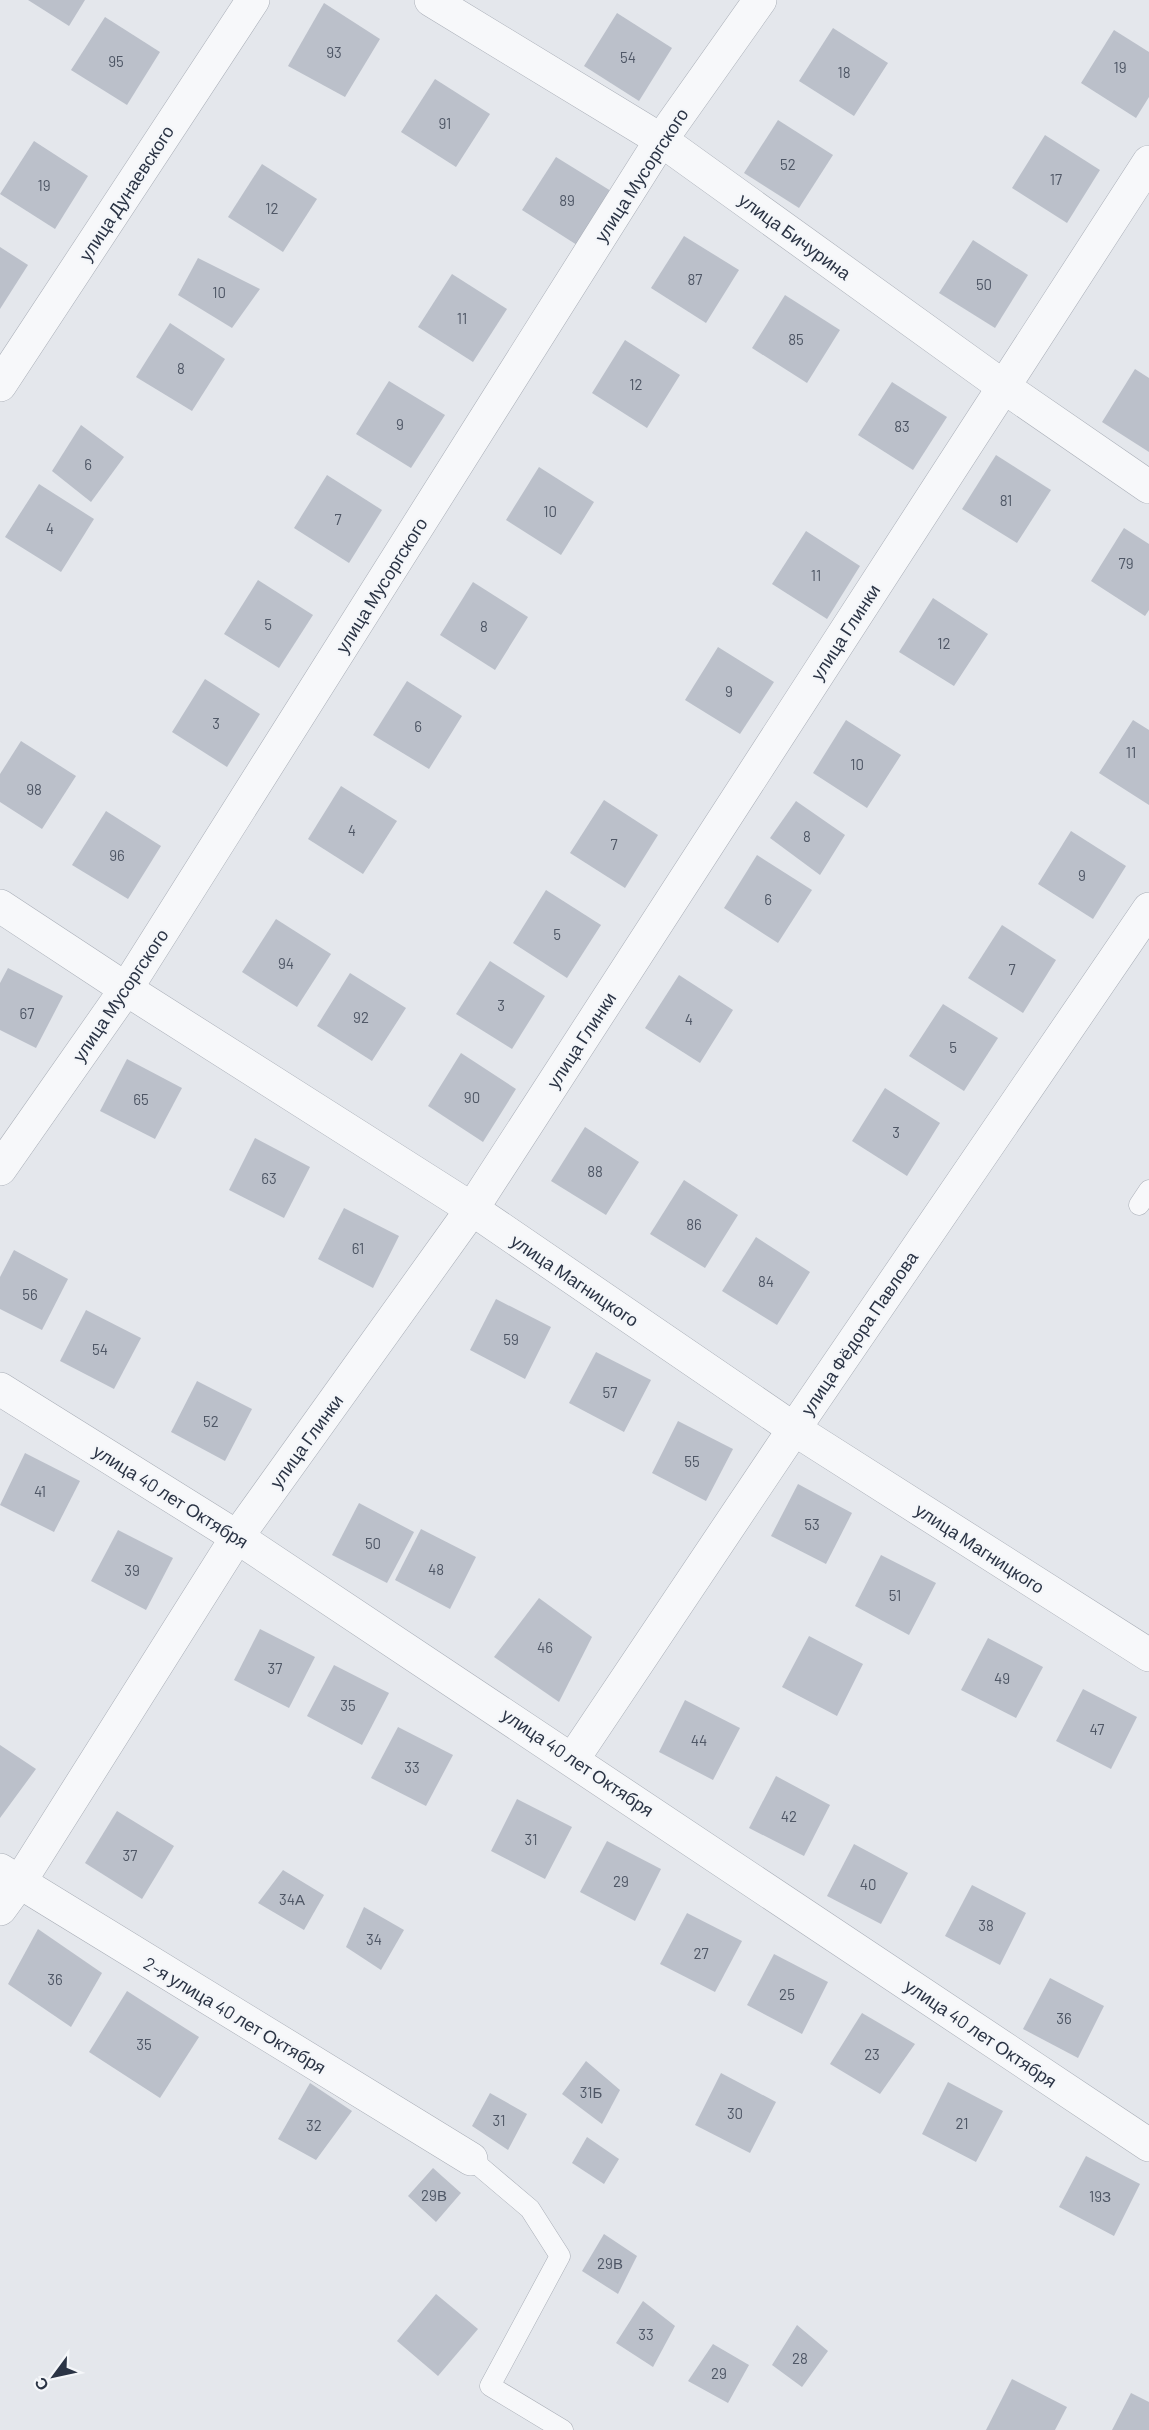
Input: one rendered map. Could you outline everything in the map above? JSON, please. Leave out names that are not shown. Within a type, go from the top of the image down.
[{"type":"street","name":"улица Дунаевского","points":[[0,385],[253,0]]},
{"type":"street","name":"улица Бичурина","points":[[431,0],[662,140],[1004,387],[1149,487]]},
{"type":"street","name":"улица Мусоргского","points":[[0,1169],[126,989],[662,140],[760,0]]},
{"type":"street","name":"улица Глинки","points":[[0,1909],[10,1877],[237,1537],[472,1209],[1149,162]]},
{"type":"street","name":"улица Магницкого","points":[[0,906],[472,1209],[794,1429],[1149,1655]]},
{"type":"street","name":"улица Фёдора Павлова","points":[[573,1759],[794,1429],[1149,909]]},
{"type":"street","name":"улица 40 лет Октября","points":[[0,1389],[237,1537],[1149,2145]]},
{"type":"street","name":"2-я улица 40 лет Октября","points":[[10,1877],[471,2159]]},
{"type":"lane","points":[[471,2159],[530,2209],[560,2256],[490,2385],[563,2430]]},
{"type":"building","points":[[28,0],[85,0],[69,26]]},
{"type":"building","points":[[324,3],[380,39],[345,97],[288,66]]},
{"type":"building","points":[[617,13],[672,48],[639,101],[584,66]]},
{"type":"building","points":[[105,17],[160,52],[127,105],[71,70]]},
{"type":"building","points":[[833,28],[888,63],[854,116],[799,81]]},
{"type":"building","points":[[1114,30],[1149,52],[1149,97],[1136,118],[1081,83]]},
{"type":"building","points":[[435,79],[490,114],[456,167],[401,132]]},
{"type":"building","points":[[778,120],[833,155],[799,208],[744,173]]},
{"type":"building","points":[[1045,135],[1100,170],[1067,223],[1012,188]]},
{"type":"building","points":[[34,141],[88,176],[55,229],[0,194]]},
{"type":"building","points":[[556,157],[611,191],[577,245],[522,210]]},
{"type":"building","points":[[262,164],[317,199],[283,252],[228,217]]},
{"type":"building","points":[[684,236],[739,270],[706,323],[651,288]]},
{"type":"building","points":[[973,240],[1028,275],[995,328],[939,293]]},
{"type":"building","points":[[0,247],[28,265],[0,309]]},
{"type":"building","points":[[198,258],[260,289],[232,328],[178,295]]},
{"type":"building","points":[[452,274],[507,309],[473,362],[418,327]]},
{"type":"building","points":[[785,295],[840,330],[807,383],[752,348]]},
{"type":"building","points":[[170,323],[225,359],[192,411],[136,377]]},
{"type":"building","points":[[625,340],[680,375],[647,428],[592,393]]},
{"type":"building","points":[[1135,369],[1149,378],[1149,452],[1102,422]]},
{"type":"building","points":[[389,381],[445,415],[411,468],[356,434]]},
{"type":"building","points":[[892,382],[947,417],[913,470],[858,435]]},
{"type":"building","points":[[81,425],[124,457],[91,502],[52,471]]},
{"type":"building","points":[[996,455],[1051,490],[1017,543],[962,509]]},
{"type":"building","points":[[539,467],[594,502],[561,555],[506,520]]},
{"type":"building","points":[[327,475],[382,510],[349,563],[294,528]]},
{"type":"building","points":[[39,484],[94,519],[61,572],[5,537]]},
{"type":"building","points":[[1124,528],[1149,544],[1149,610],[1145,616],[1091,581]]},
{"type":"building","points":[[806,531],[860,566],[827,619],[772,584]]},
{"type":"building","points":[[258,580],[313,615],[279,668],[224,634]]},
{"type":"building","points":[[473,582],[528,617],[495,670],[440,635]]},
{"type":"building","points":[[933,598],[988,634],[954,686],[899,652]]},
{"type":"building","points":[[718,647],[774,682],[740,734],[685,700]]},
{"type":"building","points":[[205,679],[260,714],[227,767],[172,732]]},
{"type":"building","points":[[407,681],[462,716],[429,769],[373,735]]},
{"type":"building","points":[[846,720],[901,755],[867,808],[813,773]]},
{"type":"building","points":[[1133,720],[1149,730],[1149,805],[1099,773]]},
{"type":"building","points":[[21,741],[76,776],[42,829],[0,802],[0,774]]},
{"type":"building","points":[[341,786],[397,821],[363,874],[308,839]]},
{"type":"building","points":[[604,800],[658,835],[625,888],[570,853]]},
{"type":"building","points":[[796,801],[845,835],[820,875],[770,838]]},
{"type":"building","points":[[106,811],[161,846],[128,899],[72,865]]},
{"type":"building","points":[[1071,831],[1126,866],[1093,919],[1038,884]]},
{"type":"building","points":[[757,855],[812,890],[778,943],[724,908]]},
{"type":"building","points":[[546,890],[601,925],[567,978],[513,943]]},
{"type":"building","points":[[276,919],[331,954],[297,1007],[242,972]]},
{"type":"building","points":[[1002,925],[1056,960],[1023,1013],[968,978]]},
{"type":"building","points":[[490,961],[545,996],[512,1049],[456,1014]]},
{"type":"building","points":[[8,968],[63,996],[36,1048],[0,1030],[0,983]]},
{"type":"building","points":[[350,973],[406,1008],[372,1061],[317,1026]]},
{"type":"building","points":[[679,975],[733,1010],[700,1063],[645,1028]]},
{"type":"building","points":[[943,1004],[998,1038],[964,1091],[909,1056]]},
{"type":"building","points":[[461,1053],[516,1089],[483,1142],[428,1106]]},
{"type":"building","points":[[127,1059],[182,1088],[155,1139],[100,1111]]},
{"type":"building","points":[[885,1088],[940,1123],[907,1176],[852,1141]]},
{"type":"building","points":[[585,1127],[639,1162],[606,1215],[551,1181]]},
{"type":"building","points":[[255,1138],[310,1167],[284,1218],[229,1190]]},
{"type":"building","points":[[684,1180],[738,1215],[705,1268],[650,1234]]},
{"type":"building","points":[[344,1208],[399,1236],[373,1288],[318,1259]]},
{"type":"building","points":[[756,1237],[810,1272],[777,1325],[722,1291]]},
{"type":"building","points":[[14,1250],[68,1279],[42,1330],[0,1309],[0,1277]]},
{"type":"building","points":[[496,1299],[551,1327],[525,1379],[470,1350]]},
{"type":"building","points":[[86,1310],[141,1338],[114,1389],[60,1361]]},
{"type":"building","points":[[596,1352],[651,1380],[624,1432],[569,1403]]},
{"type":"building","points":[[197,1381],[252,1409],[225,1461],[171,1432]]},
{"type":"building","points":[[678,1421],[733,1449],[706,1501],[652,1473]]},
{"type":"building","points":[[25,1453],[80,1481],[54,1532],[0,1505]]},
{"type":"building","points":[[798,1484],[852,1513],[826,1564],[771,1536]]},
{"type":"building","points":[[359,1503],[414,1532],[387,1583],[332,1555]]},
{"type":"building","points":[[421,1529],[476,1557],[450,1609],[395,1580]]},
{"type":"building","points":[[118,1530],[173,1558],[146,1610],[91,1581]]},
{"type":"building","points":[[881,1555],[936,1583],[909,1635],[855,1606]]},
{"type":"building","points":[[539,1598],[592,1637],[559,1702],[494,1657]]},
{"type":"building","points":[[260,1629],[315,1657],[289,1708],[234,1680]]},
{"type":"building","points":[[809,1636],[863,1664],[837,1716],[782,1687]]},
{"type":"building","points":[[988,1638],[1043,1667],[1016,1718],[961,1690]]},
{"type":"building","points":[[334,1665],[389,1693],[362,1745],[307,1716]]},
{"type":"building","points":[[1083,1689],[1137,1717],[1111,1769],[1056,1741]]},
{"type":"building","points":[[685,1700],[740,1728],[713,1780],[659,1752]]},
{"type":"building","points":[[398,1727],[453,1755],[426,1806],[371,1778]]},
{"type":"building","points":[[0,1745],[36,1769],[0,1818]]},
{"type":"building","points":[[776,1776],[830,1805],[804,1856],[749,1828]]},
{"type":"building","points":[[517,1799],[572,1827],[545,1879],[491,1851]]},
{"type":"building","points":[[117,1811],[174,1846],[142,1899],[85,1863]]},
{"type":"building","points":[[607,1841],[661,1869],[635,1921],[580,1892]]},
{"type":"building","points":[[854,1844],[908,1873],[881,1924],[827,1896]]},
{"type":"building","points":[[283,1870],[324,1895],[304,1930],[258,1903]]},
{"type":"building","points":[[972,1885],[1026,1913],[1000,1965],[945,1936]]},
{"type":"building","points":[[364,1907],[404,1930],[381,1970],[346,1947]]},
{"type":"building","points":[[687,1913],[742,1941],[715,1992],[660,1964]]},
{"type":"building","points":[[38,1929],[102,1973],[71,2027],[8,1984]]},
{"type":"building","points":[[774,1954],[828,1982],[802,2034],[747,2005]]},
{"type":"building","points":[[1050,1978],[1104,2006],[1078,2058],[1023,2029]]},
{"type":"building","points":[[127,1991],[199,2037],[160,2098],[89,2052]]},
{"type":"building","points":[[862,2013],[915,2044],[880,2094],[830,2064]]},
{"type":"building","points":[[586,2061],[620,2090],[602,2124],[562,2094]]},
{"type":"building","points":[[721,2073],[776,2102],[750,2153],[695,2125]]},
{"type":"building","points":[[948,2082],[1003,2111],[976,2162],[922,2134]]},
{"type":"building","points":[[310,2083],[352,2111],[316,2160],[278,2139]]},
{"type":"building","points":[[490,2093],[527,2114],[508,2150],[472,2126]]},
{"type":"building","points":[[587,2137],[619,2159],[604,2184],[572,2163]]},
{"type":"building","points":[[1086,2156],[1140,2184],[1114,2236],[1059,2207]]},
{"type":"building","points":[[433,2168],[461,2193],[436,2222],[408,2196]]},
{"type":"building","points":[[604,2234],[637,2256],[618,2294],[582,2271]]},
{"type":"building","points":[[436,2294],[478,2329],[438,2376],[397,2341]]},
{"type":"building","points":[[643,2301],[675,2326],[653,2367],[616,2343]]},
{"type":"building","points":[[797,2325],[828,2351],[802,2387],[772,2365]]},
{"type":"building","points":[[713,2344],[749,2365],[728,2403],[688,2381]]},
{"type":"building","points":[[1012,2379],[1067,2407],[1055,2430],[986,2430]]},
{"type":"building","points":[[1131,2393],[1149,2402],[1149,2430],[1112,2430]]}]
